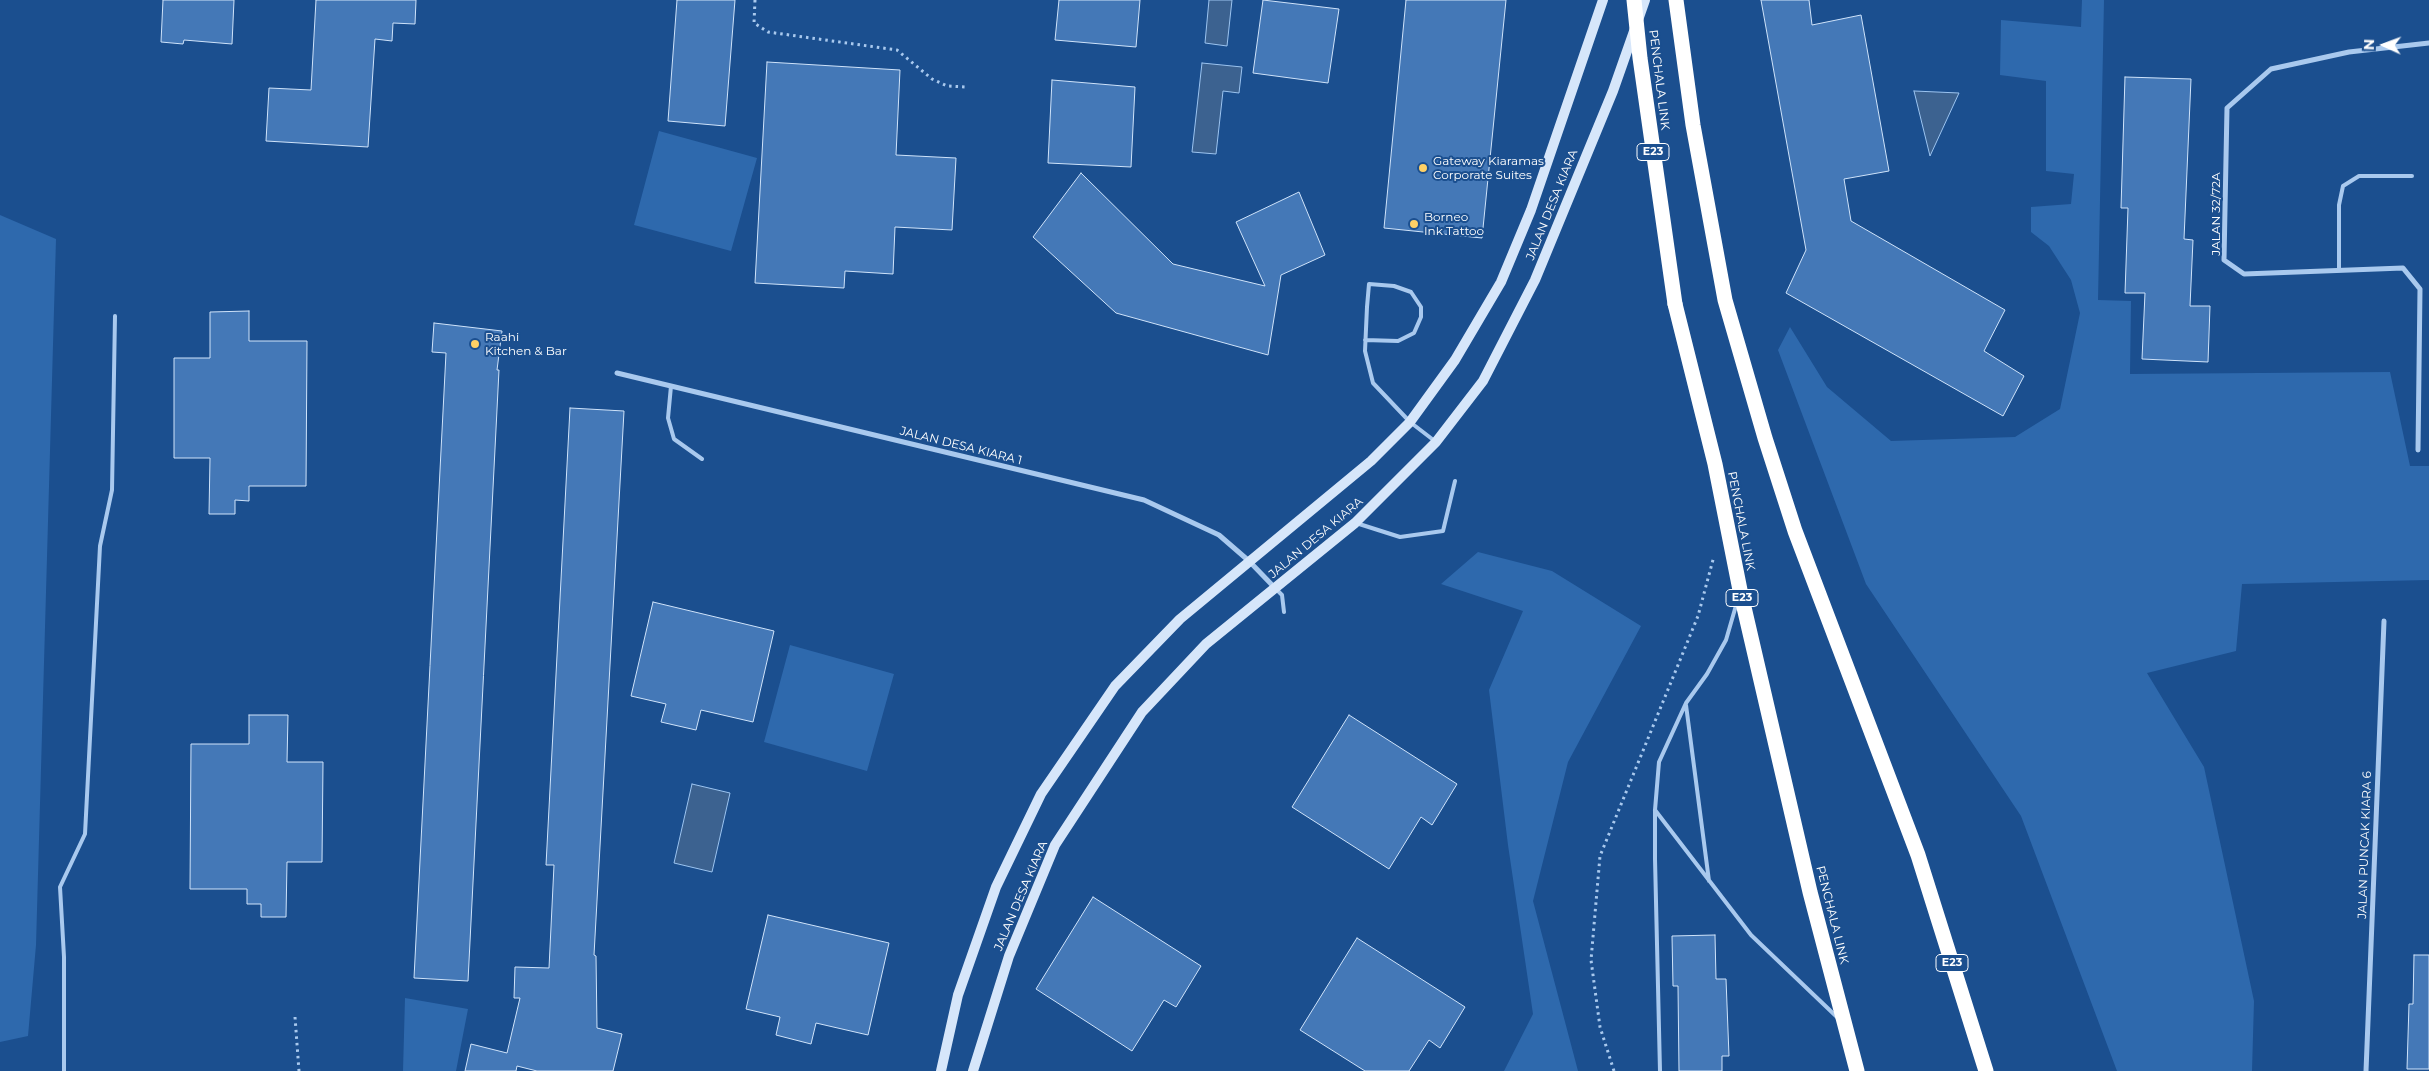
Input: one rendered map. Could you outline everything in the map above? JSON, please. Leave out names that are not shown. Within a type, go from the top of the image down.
[{"type":"highway","name":"PENCHALA LINK","points":[[1634,0],[1640,58],[1675,304],[1715,464],[1740,590],[1810,892],[1857,1071]]},
{"type":"highway","points":[[1676,0],[1686,75]]},
{"type":"highway","points":[[1684,0],[1686,75]]},
{"type":"highway","name":"E23","points":[[1686,75],[1725,300],[1765,438],[1795,531],[1918,855],[1986,1071]]},
{"type":"main road","name":"JALAN DESA KIARA","points":[[941,1071],[958,995],[996,887],[1041,794],[1115,686],[1180,619],[1249,560],[1345,483],[1410,422],[1455,360],[1501,282],[1531,210],[1604,0]]},
{"type":"main road","name":"JALAN DESA KIARA","points":[[973,1071],[1009,956],[1056,845],[1142,712],[1206,644],[1355,523],[1436,442],[1483,381],[1535,280],[1613,91],[1645,0]]},
{"type":"street","name":"JALAN 32/72A","points":[[2418,450],[2420,289],[2402,268],[2244,274],[2224,260],[2227,108],[2271,69],[2349,52],[2429,43]]},
{"type":"street","name":"JALAN DESA KIARA 1","points":[[617,373],[1144,500],[1219,535],[1249,560],[1275,589]]},
{"type":"street","name":"JALAN PUNCAK KIARA 6","points":[[2366,1071],[2384,621]]},
{"type":"lane","points":[[2338,269],[2339,205],[2343,186],[2359,176],[2412,176]]},
{"type":"lane","points":[[1365,340],[1398,341],[1414,333],[1421,317],[1420,308],[1411,292],[1394,286],[1369,284],[1364,352],[1372,383],[1410,422],[1436,442]]},
{"type":"lane","points":[[64,1071],[64,957],[60,887],[85,834],[100,546],[112,490],[115,316]]},
{"type":"lane","points":[[671,386],[668,418],[674,439],[702,459]]},
{"type":"lane","points":[[1355,523],[1400,536],[1443,531],[1455,481]]},
{"type":"lane","points":[[1275,589],[1282,595],[1284,612]]},
{"type":"lane","points":[[1660,1071],[1655,810],[1658,762],[1686,703],[1707,674],[1726,640],[1740,590]]},
{"type":"lane","points":[[1686,703],[1709,883]]},
{"type":"lane","points":[[1655,810],[1709,883],[1751,935],[1844,1024]]},
{"type":"path","points":[[755,0],[754,23],[768,32],[896,50],[932,80],[947,86],[966,87]]},
{"type":"path","points":[[295,1017],[299,1071]]},
{"type":"shaded area","points":[[1209,0],[1232,0],[1227,46],[1205,43]]},
{"type":"shaded area","points":[[2082,0],[2104,0],[2098,300],[2131,301],[2130,374],[2390,372],[2410,466],[2429,466],[2429,580],[2242,584],[2236,651],[2147,673],[2204,767],[2254,1001],[2252,1071],[2117,1071],[2021,816],[1866,584],[1778,350],[1790,327],[1827,387],[1891,441],[2015,437],[2060,409],[2080,313],[2071,280],[2049,246],[2031,232],[2031,207],[2071,204],[2074,174],[2046,171],[2046,81],[2000,75],[2001,20],[2081,27]]},
{"type":"shaded area","points":[[1202,63],[1242,67],[1239,93],[1223,91],[1216,154],[1192,152]]},
{"type":"shaded area","points":[[1914,91],[1959,93],[1930,156]]},
{"type":"shaded area","points":[[659,131],[757,158],[731,251],[634,225]]},
{"type":"shaded area","points":[[0,215],[56,239],[36,945],[28,1036],[0,1042]]},
{"type":"shaded area","points":[[1478,552],[1552,571],[1641,626],[1568,762],[1533,901],[1578,1071],[1504,1071],[1533,1014],[1508,845],[1489,690],[1523,611],[1441,584]]},
{"type":"shaded area","points":[[790,645],[894,674],[867,771],[764,742]]},
{"type":"shaded area","points":[[692,784],[730,793],[712,872],[674,863]]},
{"type":"shaded area","points":[[405,998],[468,1009],[456,1071],[403,1071]]},
{"type":"building","points":[[163,0],[234,0],[232,44],[184,40],[183,44],[161,42]]},
{"type":"building","points":[[316,0],[416,0],[415,24],[393,23],[392,41],[375,39],[368,147],[266,141],[269,88],[311,90]]},
{"type":"building","points":[[677,0],[735,0],[725,126],[668,121]]},
{"type":"building","points":[[1059,0],[1140,0],[1136,47],[1055,40]]},
{"type":"building","points":[[1263,0],[1339,9],[1328,83],[1253,73]]},
{"type":"building","points":[[1406,0],[1506,0],[1482,238],[1384,228]]},
{"type":"building","points":[[1761,0],[1809,0],[1812,25],[1861,15],[1889,171],[1844,179],[1851,221],[2005,310],[1984,351],[2024,376],[2003,416],[1786,293],[1806,250]]},
{"type":"building","points":[[767,62],[900,70],[896,155],[956,158],[952,230],[895,227],[893,274],[845,271],[844,288],[755,283]]},
{"type":"building","points":[[2125,77],[2191,79],[2184,239],[2193,240],[2190,306],[2210,306],[2208,362],[2142,359],[2145,293],[2125,293],[2128,208],[2121,208]]},
{"type":"building","points":[[1052,80],[1135,87],[1131,167],[1048,163]]},
{"type":"building","points":[[1081,173],[1173,264],[1265,286],[1236,222],[1299,192],[1325,255],[1281,275],[1268,355],[1116,313],[1033,237]]},
{"type":"building","points":[[249,311],[249,341],[307,341],[306,486],[249,486],[249,501],[235,500],[235,514],[209,514],[210,458],[174,458],[174,358],[210,358],[210,312]]},
{"type":"building","points":[[434,323],[502,331],[497,370],[499,370],[468,981],[414,978],[446,353],[432,352]]},
{"type":"building","points":[[570,408],[624,411],[594,955],[596,956],[597,1028],[622,1034],[613,1071],[537,1071],[517,1066],[516,1071],[465,1071],[471,1044],[507,1053],[520,998],[514,998],[515,967],[549,968],[554,865],[546,865]]},
{"type":"building","points":[[653,602],[774,631],[753,722],[701,710],[696,730],[661,722],[666,704],[631,696]]},
{"type":"building","points":[[249,715],[288,715],[287,762],[323,762],[322,862],[287,862],[286,917],[261,917],[261,904],[247,904],[247,889],[190,889],[191,744],[249,744]]},
{"type":"building","points":[[1349,715],[1457,784],[1432,825],[1421,817],[1389,869],[1292,807]]},
{"type":"building","points":[[1093,897],[1201,966],[1176,1007],[1164,1000],[1132,1051],[1036,989]]},
{"type":"building","points":[[768,915],[889,943],[868,1035],[816,1023],[811,1044],[776,1035],[780,1017],[746,1009]]},
{"type":"building","points":[[1715,935],[1716,979],[1726,979],[1729,1056],[1722,1056],[1722,1071],[1679,1071],[1678,986],[1673,986],[1672,936]]},
{"type":"building","points":[[1357,938],[1465,1007],[1440,1048],[1429,1040],[1409,1071],[1365,1071],[1300,1030]]},
{"type":"building","points":[[2414,955],[2429,955],[2429,1069],[2407,1069],[2409,1004],[2413,1004]]},
{"type":"place","name":"Gateway Kiaramas Corporate Suites","points":[[1423,168]]},
{"type":"place","name":"Borneo Ink Tattoo","points":[[1414,224]]},
{"type":"place","name":"Raahi Kitchen & Bar","points":[[475,344]]}]
